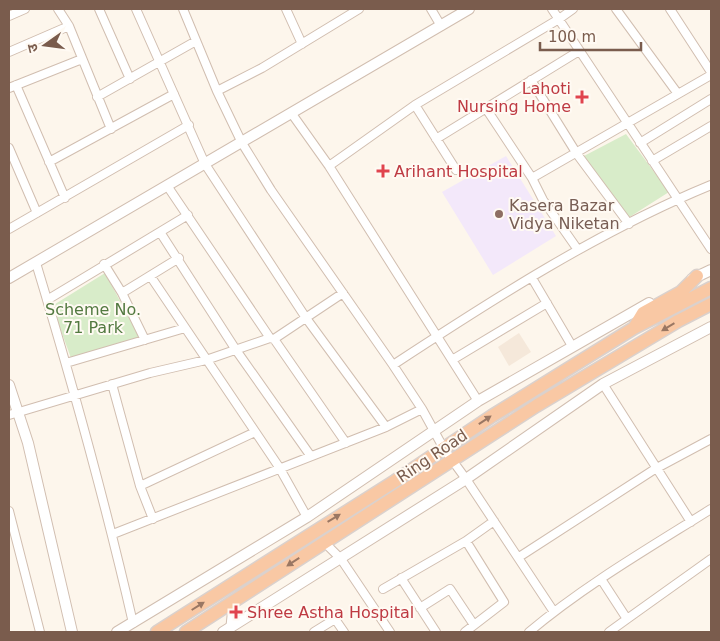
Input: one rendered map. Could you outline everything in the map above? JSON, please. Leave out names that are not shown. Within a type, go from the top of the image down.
[{"type":"highway","points":[[634,328],[643,313],[681,292],[697,276]]},
{"type":"highway","name":"Ring Road","points":[[157,632],[444,449],[492,416],[634,328],[711,288]]},
{"type":"highway","name":"Ring Road","points":[[186,632],[536,406],[678,321],[711,304]]},
{"type":"street","points":[[9,16],[22,9]]},
{"type":"street","points":[[58,9],[69,26],[97,97],[112,129]]},
{"type":"street","points":[[99,9],[130,79]]},
{"type":"street","points":[[136,9],[161,61],[205,164],[306,318],[386,427]]},
{"type":"street","points":[[183,9],[217,91],[242,143],[270,190],[393,365],[422,409],[444,449],[519,557],[554,612]]},
{"type":"street","points":[[286,9],[302,44]]},
{"type":"street","points":[[217,91],[262,68],[359,9]]},
{"type":"street","points":[[431,9],[441,26]]},
{"type":"street","points":[[9,278],[168,187],[469,9]]},
{"type":"street","points":[[552,9],[627,125],[711,249]]},
{"type":"street","points":[[329,166],[415,105],[559,19],[572,9]]},
{"type":"street","points":[[616,9],[678,94]]},
{"type":"street","points":[[532,178],[627,125],[711,73],[670,9]]},
{"type":"street","points":[[9,52],[69,26]]},
{"type":"street","points":[[97,97],[196,40]]},
{"type":"street","points":[[436,139],[487,110],[531,80],[579,51]]},
{"type":"street","points":[[65,198],[13,87],[82,59]]},
{"type":"street","points":[[531,80],[577,154],[629,224]]},
{"type":"street","points":[[49,162],[174,94]]},
{"type":"street","points":[[640,143],[711,99]]},
{"type":"street","points":[[415,105],[456,170]]},
{"type":"street","points":[[487,110],[532,178],[543,200],[578,250]]},
{"type":"street","points":[[292,114],[329,166],[478,401]]},
{"type":"street","points":[[9,229],[189,125]]},
{"type":"street","points":[[652,161],[711,126]]},
{"type":"street","points":[[9,148],[37,213]]},
{"type":"street","points":[[393,365],[578,250],[678,198],[711,184]]},
{"type":"street","points":[[168,187],[346,443]]},
{"type":"street","points":[[47,300],[188,215]]},
{"type":"street","points":[[160,232],[179,258],[236,350],[310,455]]},
{"type":"street","points":[[122,293],[151,277],[179,258]]},
{"type":"street","points":[[36,263],[66,363],[113,534],[133,623]]},
{"type":"street","points":[[104,264],[122,293],[145,340]]},
{"type":"street","points":[[117,632],[307,517],[478,401],[572,346],[711,270]]},
{"type":"street","points":[[151,277],[279,467],[307,517]]},
{"type":"street","points":[[532,278],[572,346]]},
{"type":"street","points":[[13,414],[112,384],[206,360],[272,339],[343,294]]},
{"type":"street","points":[[452,360],[547,303]]},
{"type":"street","points":[[66,363],[185,328]]},
{"type":"street","points":[[227,631],[466,479],[603,384],[711,328]]},
{"type":"street","points":[[112,384],[140,486],[153,519]]},
{"type":"street","points":[[603,384],[655,469],[691,522]]},
{"type":"street","points":[[9,385],[13,414],[28,443],[72,632]]},
{"type":"street","points":[[113,534],[279,467],[386,427],[422,409]]},
{"type":"street","points":[[140,486],[255,432]]},
{"type":"street","points":[[519,557],[655,469],[711,438]]},
{"type":"street","points":[[529,632],[601,579],[711,509]]},
{"type":"street","points":[[9,511],[40,632]]},
{"type":"street","points":[[383,589],[466,541],[494,521]]},
{"type":"street","points":[[465,632],[504,602],[466,541]]},
{"type":"street","points":[[324,542],[341,559],[390,632]]},
{"type":"street","points":[[609,632],[711,559]]},
{"type":"street","points":[[401,578],[436,632]]},
{"type":"street","points":[[601,579],[627,619]]},
{"type":"street","points":[[420,608],[450,589],[474,625]]},
{"type":"street","points":[[227,631],[233,602]]},
{"type":"street","points":[[314,632],[335,619],[344,632]]},
{"type":"shaded area","name":"Kasera Bazar Vidya Niketan","points":[[506,156],[556,236],[493,275],[442,192]]},
{"type":"shaded area","points":[[519,333],[531,352],[509,366],[498,347]]},
{"type":"green space","points":[[626,134],[669,192],[628,218],[584,156]]},
{"type":"green space","name":"Scheme No. 71 Park","points":[[105,273],[140,338],[71,358],[52,306]]},
{"type":"place","name":"Lahoti Nursing Home","points":[[582,97]]},
{"type":"place","name":"Arihant Hospital","points":[[383,171]]},
{"type":"place","name":"Kasera Bazar Vidya Niketan","points":[[499,214]]},
{"type":"place","name":"Shree Astha Hospital","points":[[236,612]]}]
